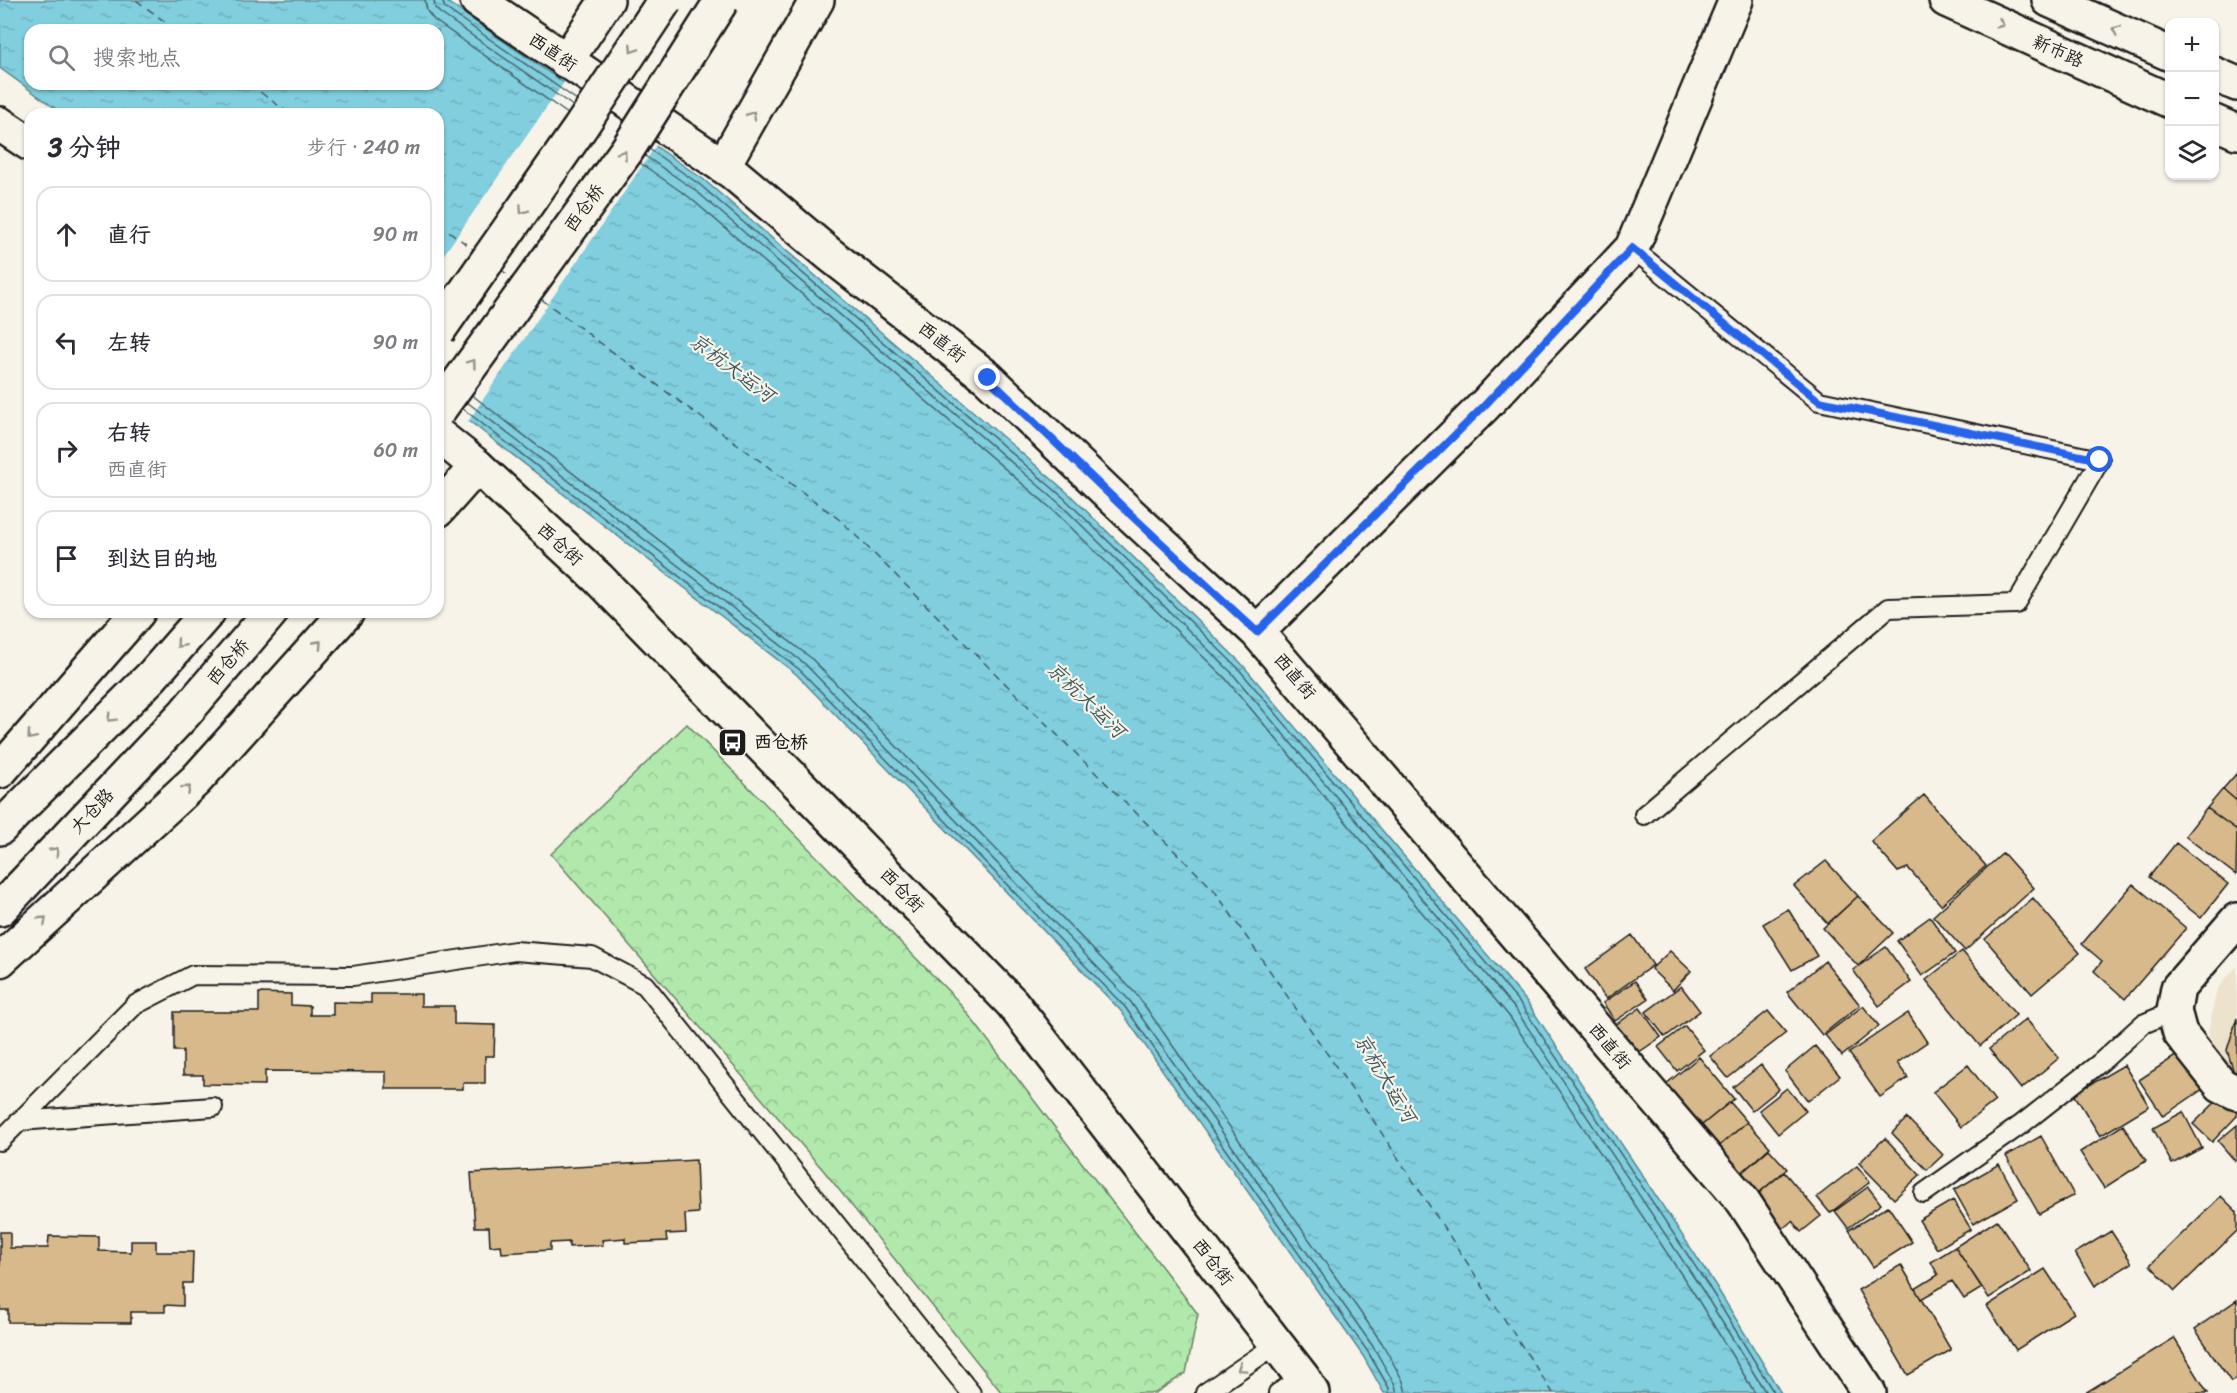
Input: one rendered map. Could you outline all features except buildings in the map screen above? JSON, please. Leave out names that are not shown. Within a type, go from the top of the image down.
[{"type":"street","name":"西直街","points":[[477,0],[723,166],[829,254],[988,378],[1257,632],[1743,1201],[1869,1393]]},
{"type":"street","points":[[566,61],[607,0]]},
{"type":"street","points":[[444,322],[580,128],[665,0]]},
{"type":"street","name":"西仓桥","points":[[444,403],[627,150],[722,0]]},
{"type":"street","points":[[723,166],[817,0]]},
{"type":"street","points":[[1257,632],[1485,405],[1632,248],[1736,0]]},
{"type":"street","name":"新市路","points":[[1947,0],[2165,99]]},
{"type":"street","points":[[2049,0],[2165,52]]},
{"type":"street","points":[[2219,76],[2237,84]]},
{"type":"street","points":[[0,124],[24,140]]},
{"type":"street","points":[[2219,124],[2237,132]]},
{"type":"street","name":"西仓街","points":[[444,440],[477,466],[598,578],[1012,1003],[1277,1344],[1298,1388]]},
{"type":"street","points":[[444,503],[477,466]]},
{"type":"street","points":[[0,771],[133,618]]},
{"type":"street","points":[[0,828],[152,676],[203,618]]},
{"type":"street","name":"西仓桥","points":[[185,713],[266,618]]},
{"type":"street","points":[[0,960],[196,780],[342,618]]},
{"type":"street","name":"大仓路","points":[[0,909],[185,713]]},
{"type":"street","points":[[2237,920],[2178,988],[2174,1011],[2180,1033],[2222,1085],[2237,1094]]},
{"type":"lane","points":[[1632,248],[1819,401],[2100,460],[2016,604],[1888,608],[1644,815]]},
{"type":"lane","points":[[0,1141],[135,1005],[193,975],[353,976],[515,951],[592,957],[645,985],[971,1393]]},
{"type":"lane","points":[[1924,1193],[2022,1124],[2101,1062],[2143,1024],[2174,1011]]},
{"type":"lane","points":[[19,1121],[213,1107]]},
{"type":"lane","points":[[1205,1393],[1277,1344]]},
{"type":"shaded area","points":[[2237,966],[2237,1088],[2229,1084],[2208,1033],[2217,989]]},
{"type":"green space","points":[[687,724],[957,1000],[1198,1314],[1186,1373],[1155,1393],[1002,1393],[824,1171],[551,854]]},
{"type":"water","name":"京杭大运河","points":[[0,0],[444,0],[703,179],[1069,494],[1241,663],[1527,1002],[1714,1283],[1781,1393],[1384,1393],[1363,1356],[1121,1011],[796,674],[444,402],[444,108],[55,108],[30,90],[444,90],[444,24],[24,24],[24,86],[0,68]]},
{"type":"pier","points":[[565,81],[657,144],[467,423],[444,406],[444,254]]},
{"type":"ferry route","points":[[136,0],[168,24]]},
{"type":"ferry route","points":[[257,90],[282,108]]},
{"type":"ferry route","points":[[444,228],[474,250]]},
{"type":"ferry route","points":[[500,269],[515,280]]},
{"type":"ferry route","points":[[541,299],[840,520],[1214,890],[1375,1123],[1553,1393]]},
{"type":"place","name":"西仓桥","points":[[733,742]]},
{"type":"route","points":[[988,378],[1257,632],[1485,405],[1632,248],[1819,401],[2100,460]]}]
